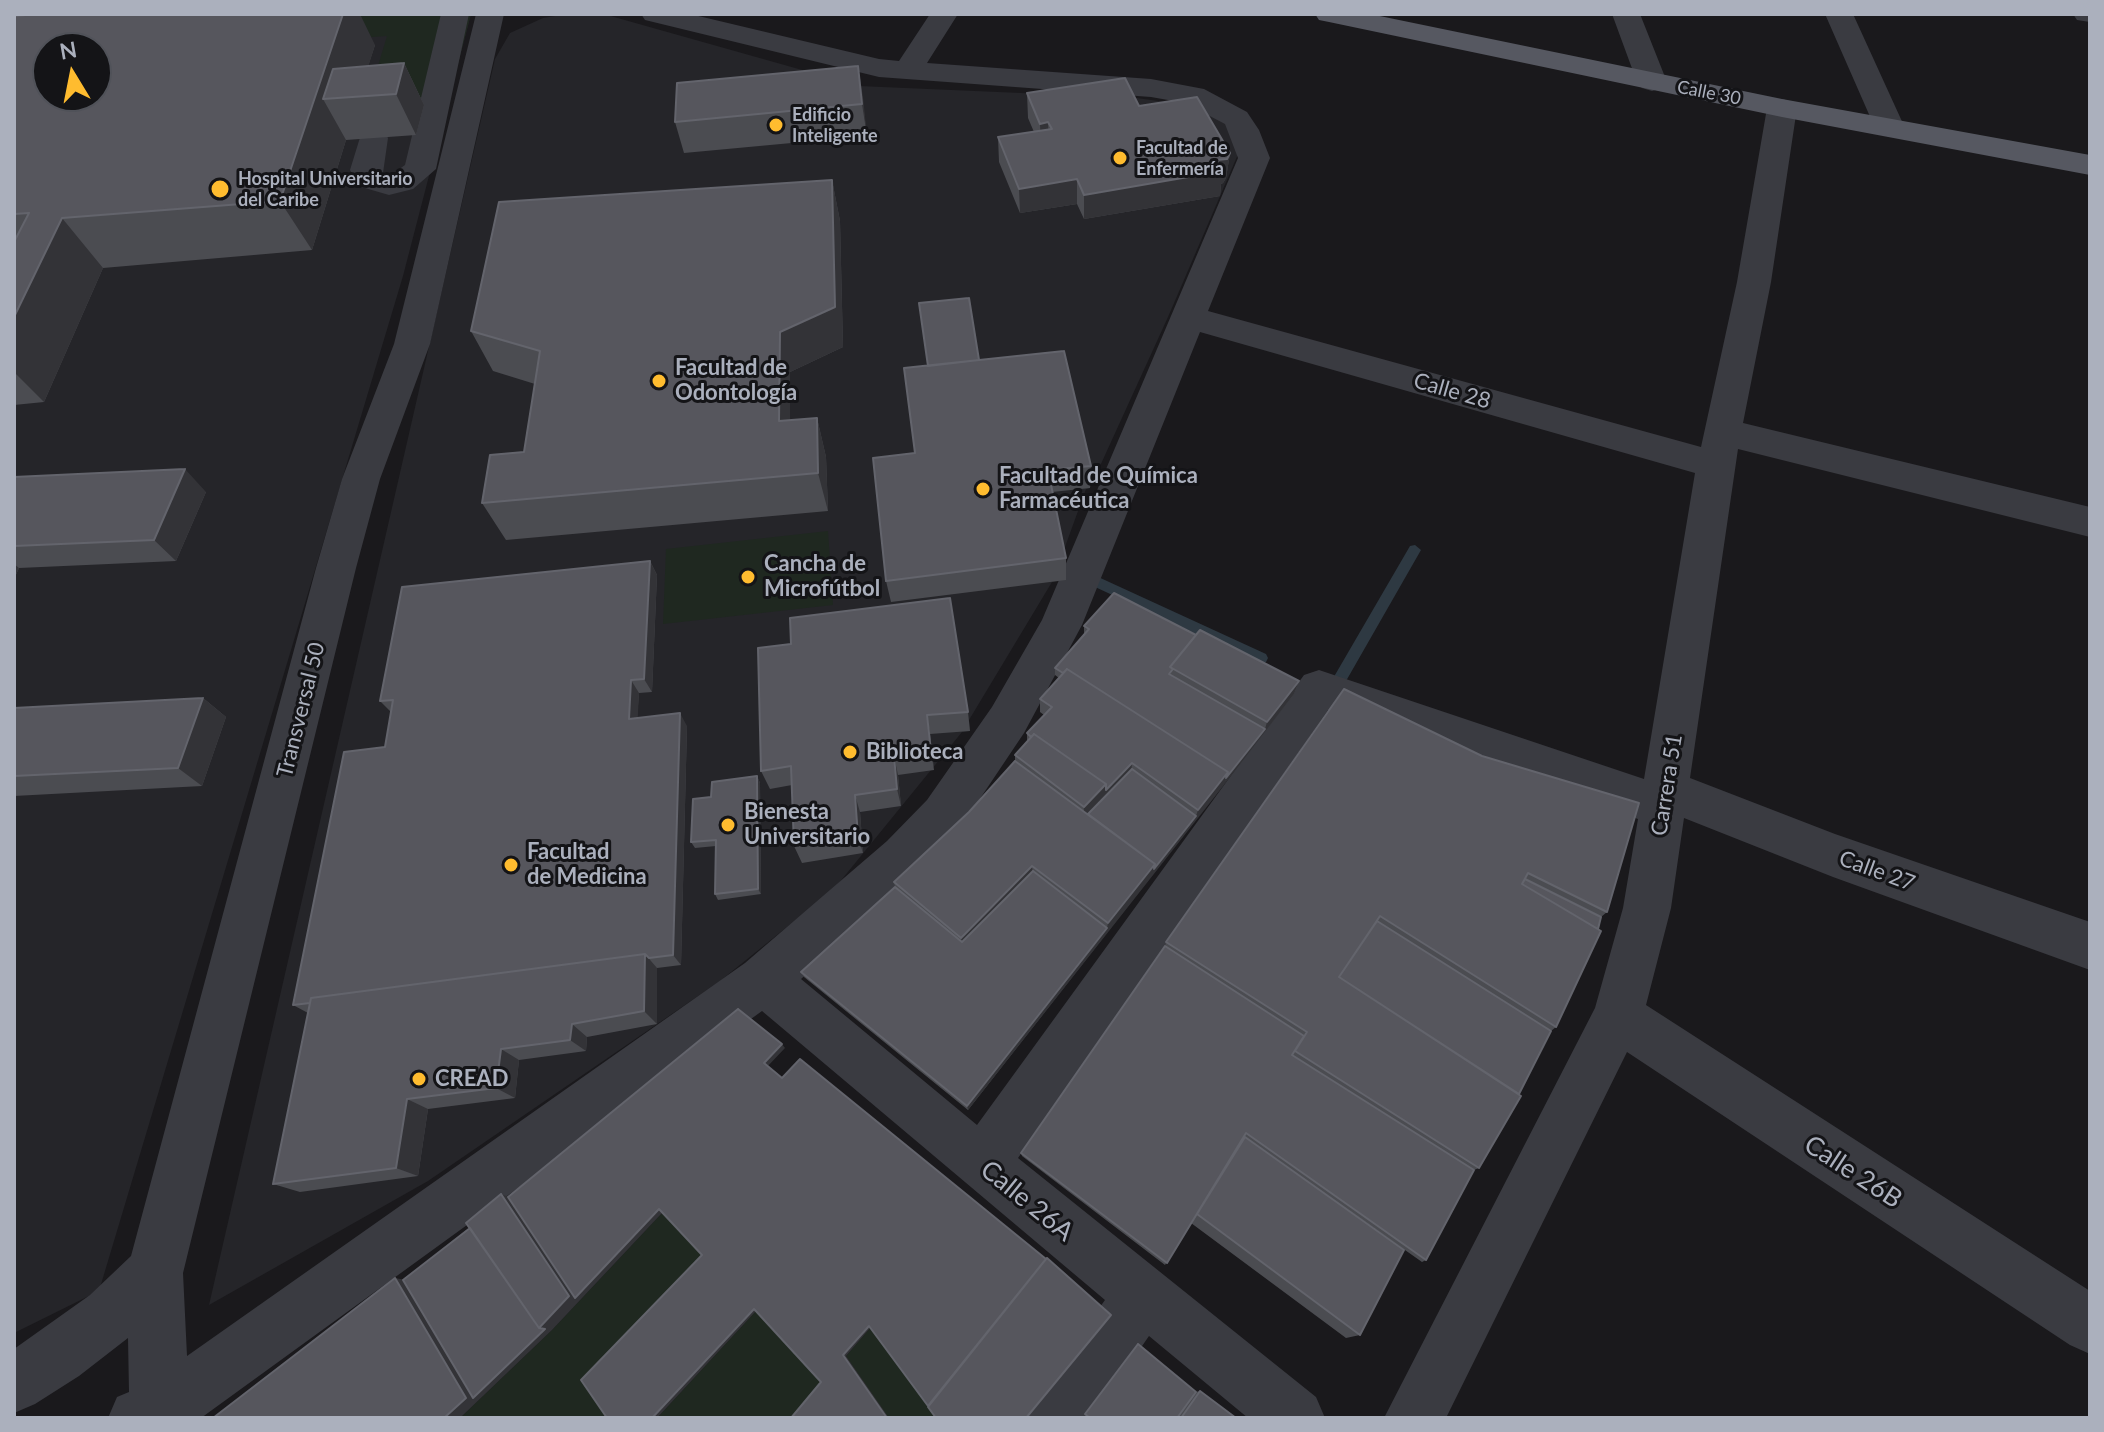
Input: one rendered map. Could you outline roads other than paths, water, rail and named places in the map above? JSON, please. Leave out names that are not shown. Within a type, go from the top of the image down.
[{"type":"main road","name":"Calle 30","points":[[1329,14],[1782,108],[2090,165]]},
{"type":"street","points":[[151,1416],[763,980],[904,856],[943,815],[1000,731],[1061,625],[1254,158],[1236,118],[1193,95],[1151,88],[907,71],[852,63],[655,14]]},
{"type":"street","points":[[907,71],[944,14]]},
{"type":"street","points":[[1626,14],[1652,82]]},
{"type":"street","points":[[1839,14],[1890,128]]},
{"type":"street","points":[[410,90],[441,72],[486,21]]},
{"type":"street","name":"Transversal 50","points":[[151,1416],[155,1273],[336,568],[361,479],[412,344],[486,21]]},
{"type":"street","points":[[373,138],[366,170],[369,179],[389,185],[413,176],[420,169],[441,72]]},
{"type":"street","name":"Carrera 51","points":[[1414,1418],[1618,1016],[1647,908],[1720,449],[1754,282],[1782,108]]},
{"type":"street","name":"Calle 28","points":[[1188,317],[1720,449],[2090,522]]},
{"type":"street","name":"Calle 27","points":[[982,1164],[1319,688],[1633,795],[1666,799],[2090,946]]},
{"type":"street","name":"Calle 26A","points":[[763,980],[982,1164],[1295,1418]]},
{"type":"street","name":"Calle 26B","points":[[1618,1016],[2090,1325]]},
{"type":"street","points":[[14,1383],[58,1355],[110,1315],[155,1273]]},
{"type":"street","points":[[1056,1418],[1143,1295]]},
{"type":"waterway","points":[[1333,691],[1415,550]]},
{"type":"waterway","points":[[1083,575],[1261,658]]},
{"type":"place","name":"Edificio Inteligente","points":[[776,125]]},
{"type":"place","name":"Facultad de Enfermería","points":[[1120,158]]},
{"type":"place","name":"Hospital Universitario del Caribe","points":[[220,189]]},
{"type":"place","name":"Facultad de Odontología","points":[[659,381]]},
{"type":"place","name":"Facultad de Química Farmacéutica","points":[[983,489]]},
{"type":"place","name":"Cancha de Microfútbol","points":[[748,577]]},
{"type":"place","name":"Biblioteca","points":[[850,752]]},
{"type":"place","name":"Bienesta Universitario","points":[[728,825]]},
{"type":"place","name":"Facultad de Medicina","points":[[511,865]]},
{"type":"place","name":"CREAD","points":[[419,1079]]}]
